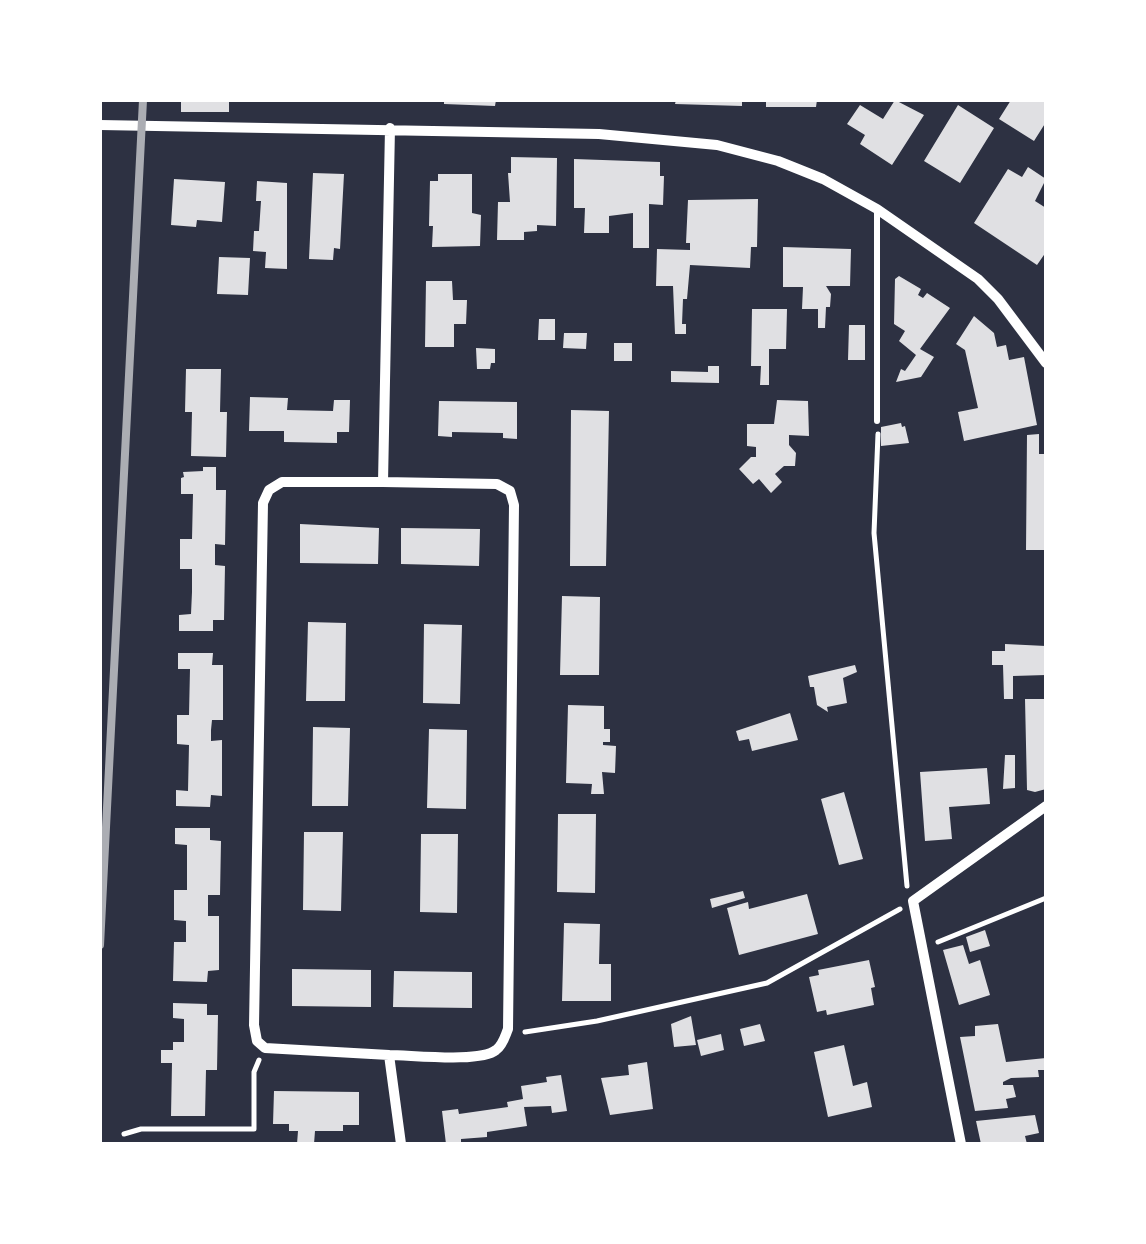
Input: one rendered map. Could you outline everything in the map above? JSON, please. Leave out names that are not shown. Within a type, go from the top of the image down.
[{"type":"street","points":[[100,124],[599,134],[717,145],[778,161],[824,179],[877,209],[978,279],[1046,363]]},
{"type":"street","points":[[383,482],[390,128]]},
{"type":"street","points":[[282,482],[497,484],[510,491],[514,505],[507,1034],[493,1053],[474,1056],[265,1048],[258,1042],[254,1026],[263,503],[269,490],[282,482]]},
{"type":"street","points":[[961,1144],[913,901],[1046,806]]},
{"type":"street","points":[[389,1055],[401,1144]]},
{"type":"lane","points":[[877,209],[877,421]]},
{"type":"path","points":[[507,1034],[597,1022],[767,983],[913,901],[906,885],[874,533],[877,421]]},
{"type":"path","points":[[922,948],[1046,898]]},
{"type":"path","points":[[124,1134],[140,1129],[254,1129],[254,1072],[265,1048]]},
{"type":"building","points":[[181,100],[229,100],[229,112],[181,112]]},
{"type":"building","points":[[444,100],[496,100],[495,106],[444,104]]},
{"type":"building","points":[[676,100],[742,100],[742,106],[675,104]]},
{"type":"building","points":[[766,100],[817,100],[816,107],[766,107]]},
{"type":"building","points":[[895,100],[924,115],[892,165],[860,144],[865,135],[847,124],[860,105],[883,119]]},
{"type":"building","points":[[1011,100],[1046,100],[1046,122],[1034,141],[999,119]]},
{"type":"building","points":[[958,105],[994,128],[960,183],[924,161]]},
{"type":"building","points":[[511,157],[557,158],[556,226],[537,225],[537,231],[524,232],[524,240],[497,240],[498,202],[510,202]]},
{"type":"building","points":[[574,159],[660,162],[660,176],[664,176],[663,205],[649,204],[649,248],[633,248],[633,213],[609,216],[609,233],[584,233],[585,208],[574,208]]},
{"type":"building","points":[[1028,167],[1046,179],[1035,201],[1046,208],[1046,252],[1037,265],[974,223],[1008,169],[1022,177]]},
{"type":"building","points":[[313,173],[344,174],[340,249],[334,248],[333,260],[309,259]]},
{"type":"building","points":[[438,174],[472,174],[472,213],[481,215],[480,246],[432,247],[430,181],[438,181]]},
{"type":"building","points":[[174,179],[225,182],[222,222],[197,220],[196,227],[171,225]]},
{"type":"building","points":[[257,181],[287,183],[287,269],[265,268],[266,252],[253,251],[261,201],[256,201]]},
{"type":"building","points":[[758,199],[757,247],[751,247],[750,268],[690,265],[687,299],[683,299],[682,324],[686,324],[686,334],[675,334],[673,286],[656,286],[657,249],[690,250],[690,243],[686,243],[688,200]]},
{"type":"building","points":[[783,247],[851,249],[850,286],[826,286],[831,294],[825,328],[818,328],[818,309],[802,309],[803,287],[783,287]]},
{"type":"building","points":[[219,257],[250,258],[248,295],[217,294]]},
{"type":"building","points":[[899,276],[921,289],[918,295],[923,298],[927,293],[950,308],[920,349],[934,357],[921,377],[896,382],[901,369],[905,371],[916,355],[899,341],[905,331],[894,324],[895,279]]},
{"type":"building","points":[[426,281],[452,281],[453,300],[467,300],[466,324],[454,324],[454,347],[425,347]]},
{"type":"building","points":[[752,309],[787,309],[786,349],[769,349],[769,385],[760,385],[761,366],[751,366]]},
{"type":"building","points":[[974,316],[994,333],[997,347],[1006,345],[1009,360],[1024,357],[1037,425],[964,441],[958,412],[978,408],[965,350],[956,344]]},
{"type":"building","points":[[539,319],[555,319],[555,340],[538,340]]},
{"type":"building","points":[[849,325],[865,325],[865,360],[848,360]]},
{"type":"building","points":[[564,333],[587,333],[586,349],[563,348]]},
{"type":"building","points":[[614,343],[632,343],[632,361],[614,361]]},
{"type":"building","points":[[476,348],[495,349],[495,363],[491,363],[490,369],[477,369]]},
{"type":"building","points":[[708,366],[719,366],[719,383],[671,382],[671,371],[708,372]]},
{"type":"building","points":[[186,369],[221,369],[220,412],[227,412],[226,457],[191,456],[192,412],[185,412]]},
{"type":"building","points":[[250,397],[288,398],[287,410],[333,411],[334,400],[350,400],[349,432],[337,432],[337,443],[284,442],[284,431],[249,431]]},
{"type":"building","points":[[777,400],[808,401],[809,436],[789,435],[789,445],[796,453],[795,466],[784,466],[775,474],[782,482],[771,493],[759,479],[753,484],[739,469],[756,457],[756,447],[747,446],[747,424],[774,424]]},
{"type":"building","points":[[439,401],[517,402],[517,439],[503,438],[503,433],[452,432],[452,437],[438,436]]},
{"type":"building","points":[[571,410],[609,411],[606,566],[570,566]]},
{"type":"building","points":[[901,423],[909,443],[881,446],[881,427]]},
{"type":"building","points":[[1039,434],[1039,454],[1046,454],[1046,550],[1026,550],[1027,435]]},
{"type":"building","points":[[203,467],[216,467],[216,490],[226,490],[225,545],[215,544],[215,565],[225,566],[224,620],[213,620],[213,631],[179,631],[179,615],[191,614],[192,592],[192,569],[180,569],[180,539],[192,539],[193,494],[181,494],[181,478],[183,472],[203,471]]},
{"type":"building","points":[[300,524],[379,528],[378,564],[300,563]]},
{"type":"building","points":[[401,528],[480,529],[479,566],[401,564]]},
{"type":"building","points":[[562,596],[600,597],[599,675],[560,675]]},
{"type":"building","points":[[308,622],[346,623],[345,701],[306,701]]},
{"type":"building","points":[[424,624],[462,625],[460,704],[423,703]]},
{"type":"building","points":[[1005,644],[1046,646],[1046,675],[1013,676],[1013,699],[1004,699],[1003,665],[992,665],[992,651],[1005,651]]},
{"type":"building","points":[[178,653],[213,653],[212,665],[223,665],[223,720],[212,720],[211,730],[211,741],[222,740],[222,796],[211,795],[210,807],[176,806],[176,790],[188,791],[189,745],[177,744],[177,715],[189,715],[190,669],[178,669]]},
{"type":"building","points":[[855,665],[857,672],[843,678],[847,703],[827,707],[828,712],[817,705],[808,676]]},
{"type":"building","points":[[1025,699],[1046,699],[1046,789],[1035,792],[1027,790]]},
{"type":"building","points":[[568,705],[604,706],[604,729],[610,729],[610,742],[603,745],[616,746],[615,773],[602,772],[604,794],[591,794],[592,784],[566,783]]},
{"type":"building","points":[[790,713],[798,740],[752,751],[749,739],[739,741],[736,731]]},
{"type":"building","points":[[313,727],[350,728],[348,806],[312,806]]},
{"type":"building","points":[[429,729],[467,730],[466,809],[427,808]]},
{"type":"building","points":[[1005,755],[1015,755],[1015,788],[1003,789]]},
{"type":"building","points":[[987,768],[990,804],[949,807],[952,839],[925,841],[920,772]]},
{"type":"building","points":[[844,792],[863,859],[839,865],[821,799]]},
{"type":"building","points":[[558,814],[596,814],[595,893],[557,892]]},
{"type":"building","points":[[175,828],[210,828],[210,840],[221,841],[220,895],[208,895],[208,916],[219,916],[219,970],[208,971],[207,982],[173,981],[174,942],[186,942],[186,921],[174,920],[174,890],[187,890],[187,845],[175,844]]},
{"type":"building","points":[[304,832],[343,832],[341,911],[303,910]]},
{"type":"building","points":[[421,834],[458,834],[457,913],[420,912]]},
{"type":"building","points":[[743,891],[745,898],[712,908],[710,899]]},
{"type":"building","points":[[807,894],[818,934],[739,955],[727,908],[748,902],[749,909]]},
{"type":"building","points":[[564,923],[600,924],[599,964],[611,964],[611,1001],[562,1001]]},
{"type":"building","points":[[985,930],[990,946],[970,952],[966,937]]},
{"type":"building","points":[[963,945],[969,964],[980,960],[990,995],[959,1005],[943,950]]},
{"type":"building","points":[[869,960],[874,1005],[827,1015],[826,1010],[817,1012],[809,977],[819,975],[818,970]]},
{"type":"building","points":[[292,969],[371,970],[371,1007],[292,1006]]},
{"type":"building","points":[[394,971],[472,972],[472,1008],[393,1007]]},
{"type":"building","points":[[173,1003],[207,1004],[207,1015],[218,1015],[217,1070],[206,1070],[205,1116],[171,1116],[172,1063],[161,1063],[161,1050],[173,1050],[173,1042],[184,1042],[184,1019],[173,1018]]},
{"type":"building","points":[[691,1016],[696,1045],[674,1047],[671,1024]]},
{"type":"building","points":[[760,1024],[765,1041],[744,1046],[740,1029]]},
{"type":"building","points":[[998,1024],[1006,1062],[1046,1058],[1046,1070],[1038,1070],[1039,1077],[1003,1082],[1013,1085],[1016,1097],[1006,1099],[1008,1108],[975,1111],[960,1037],[975,1036],[975,1026]]},
{"type":"building","points":[[721,1034],[724,1050],[701,1056],[697,1040]]},
{"type":"building","points":[[844,1045],[853,1086],[867,1082],[872,1107],[828,1117],[814,1052]]},
{"type":"building","points":[[647,1062],[653,1109],[610,1115],[601,1078],[629,1075],[628,1065]]},
{"type":"building","points":[[561,1075],[567,1111],[552,1113],[551,1106],[524,1107],[527,1126],[487,1132],[487,1137],[461,1139],[461,1144],[446,1144],[442,1111],[458,1109],[459,1114],[508,1107],[507,1102],[523,1099],[521,1086],[547,1082],[546,1077]]},
{"type":"building","points":[[274,1091],[359,1092],[359,1125],[343,1125],[343,1131],[315,1131],[314,1144],[297,1144],[298,1131],[289,1131],[289,1124],[273,1124]]},
{"type":"building","points":[[1035,1115],[1039,1133],[1025,1136],[1027,1144],[981,1144],[976,1121]]},
{"type":"railway","points":[[100,945],[143,100]]}]
